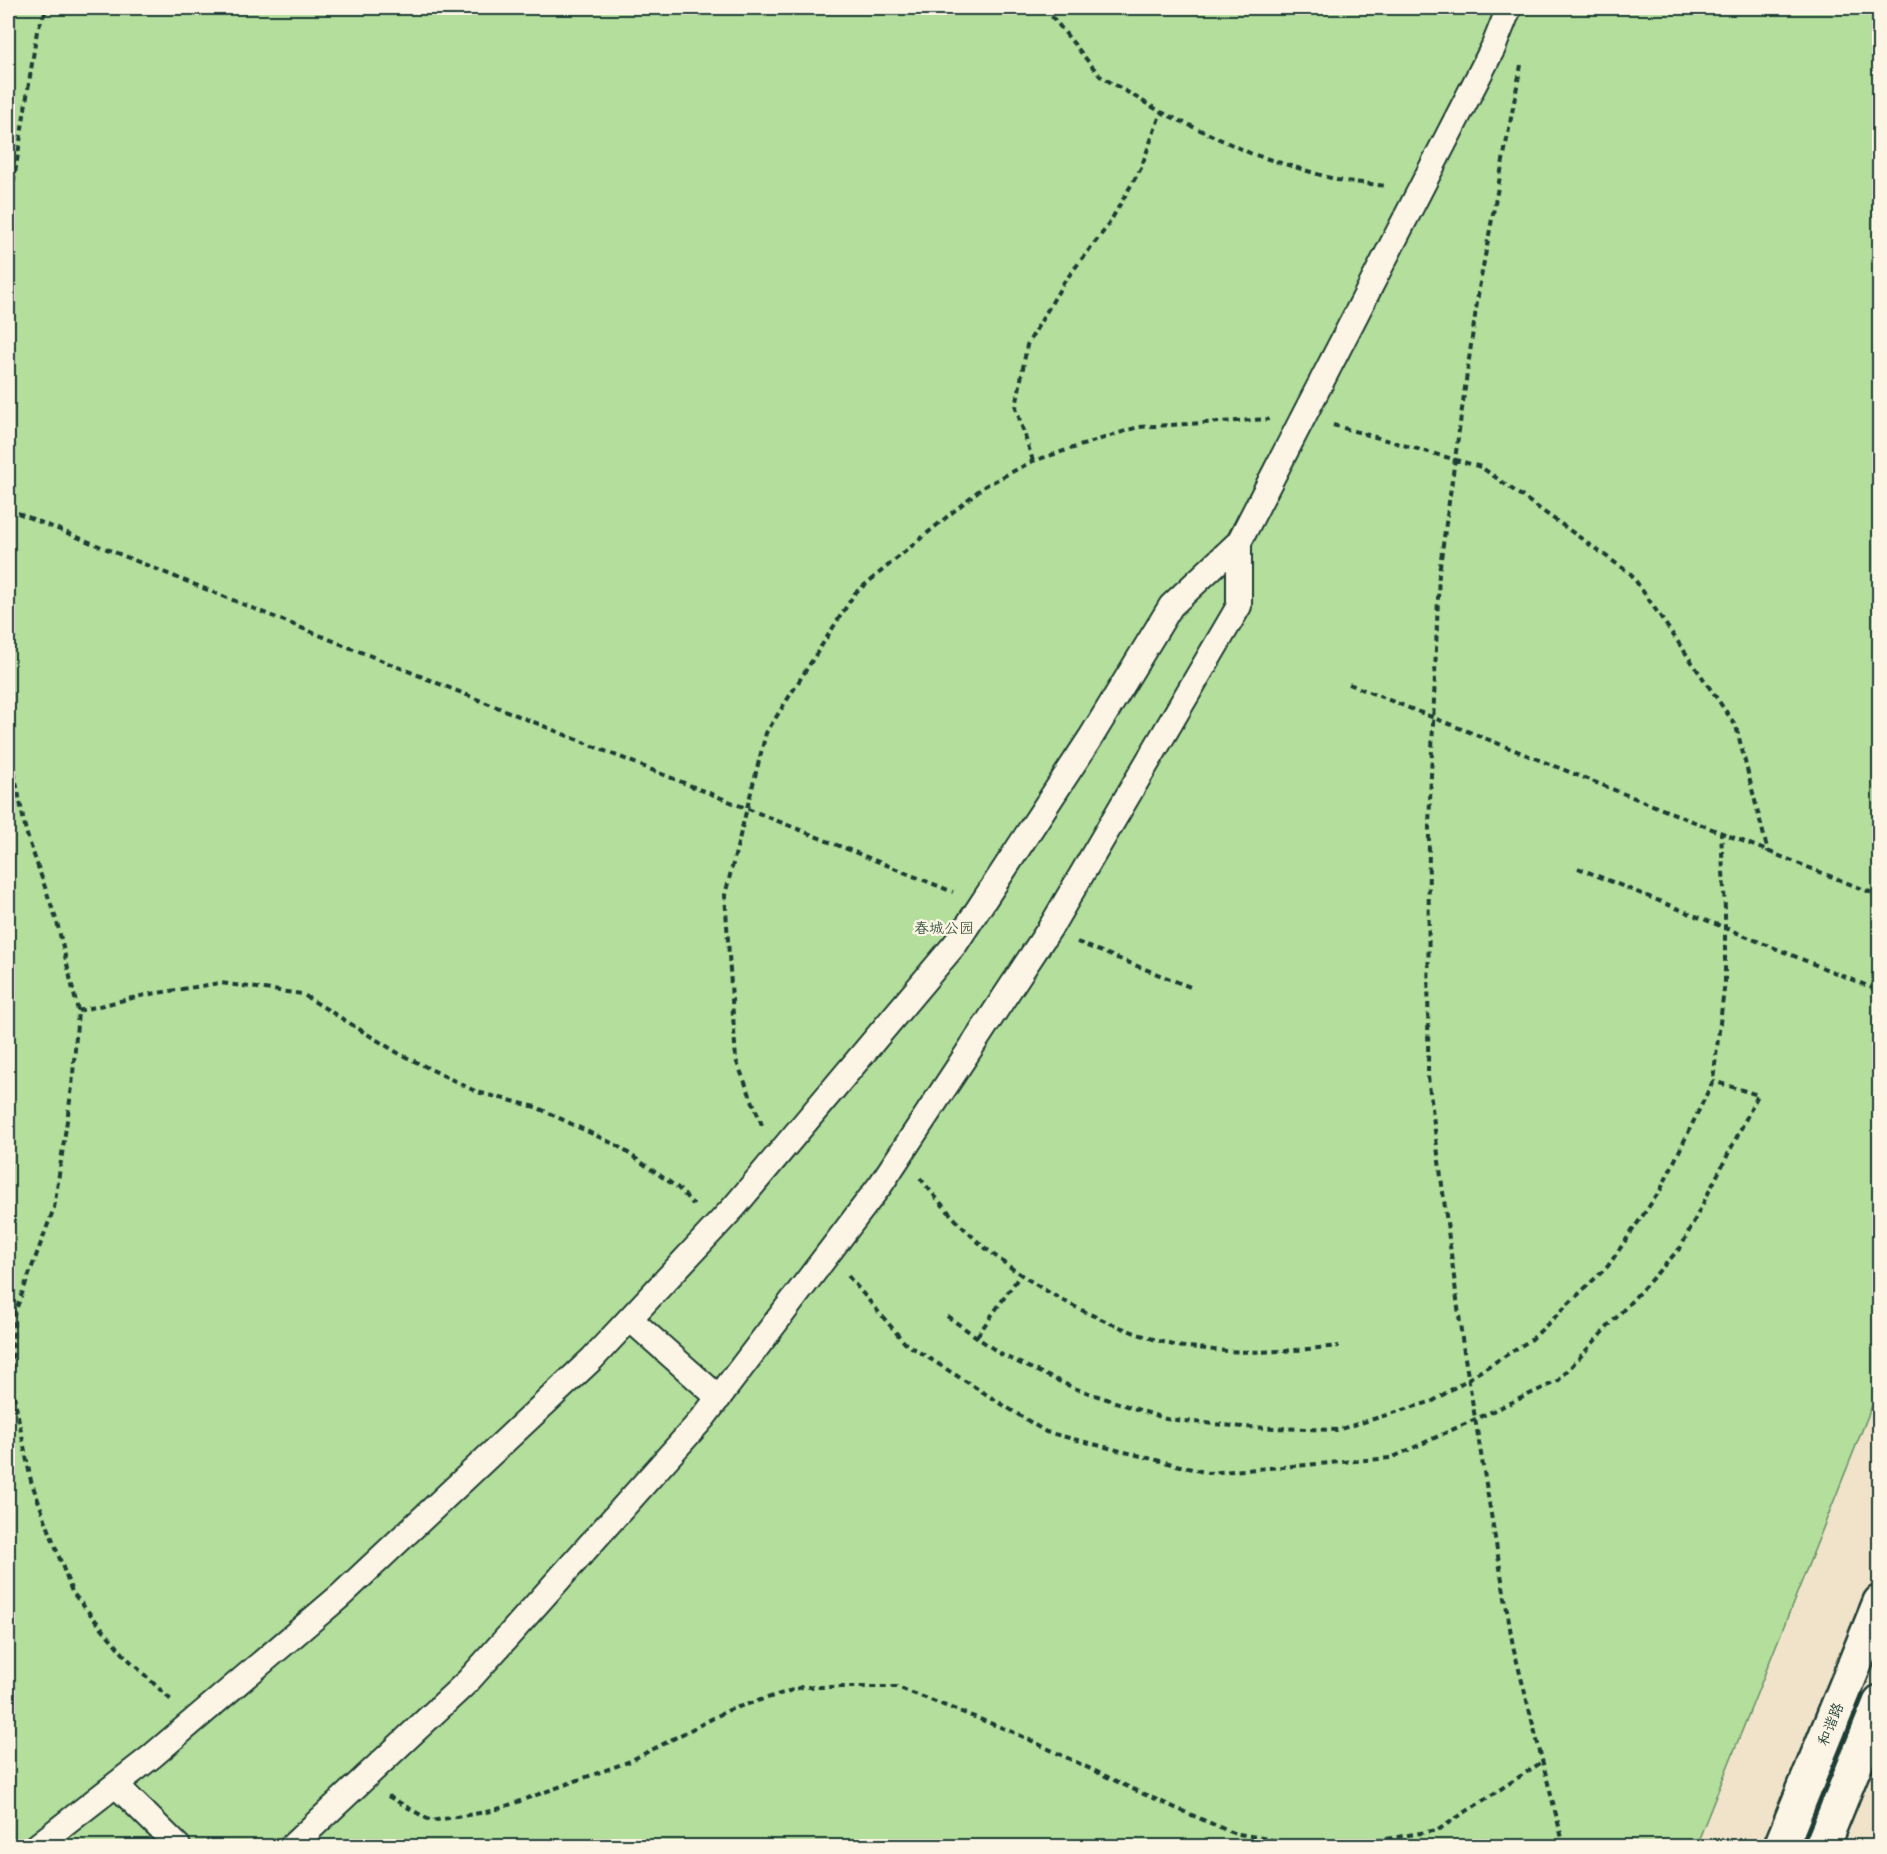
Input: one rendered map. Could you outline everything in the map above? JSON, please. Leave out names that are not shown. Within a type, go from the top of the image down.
[{"type":"street","points":[[37,1846],[116,1785],[340,1596],[592,1359],[715,1228],[956,943],[1091,737],[1171,606],[1239,542],[1493,48],[1509,8]]},
{"type":"street","points":[[292,1846],[468,1681],[703,1418],[881,1184],[1048,930],[1239,606],[1239,542]]},
{"type":"street","points":[[630,1319],[718,1398]]},
{"type":"street","name":"和谐路","points":[[1781,1846],[1880,1602]]},
{"type":"street","points":[[1822,1846],[1880,1703]]},
{"type":"street","points":[[116,1785],[178,1846]]},
{"type":"path","points":[[8,455],[12,193],[37,31],[47,8]]},
{"type":"path","points":[[1045,8],[1100,76],[1161,112],[1252,154],[1337,180],[1420,190]]},
{"type":"path","points":[[1523,54],[1479,288],[1441,562],[1429,826],[1428,1077],[1468,1379],[1513,1646],[1564,1846]]},
{"type":"path","points":[[1033,461],[1016,408],[1027,345],[1064,282],[1107,226],[1141,168],[1161,112]]},
{"type":"path","points":[[8,509],[982,903]]},
{"type":"path","points":[[1349,684],[1880,896]]},
{"type":"path","points":[[8,741],[26,832],[57,922],[78,1011],[72,1087],[54,1208],[14,1315],[12,1386],[31,1481],[72,1592],[125,1656],[193,1721]]},
{"type":"path","points":[[947,1316],[1002,1355],[1084,1392],[1166,1419],[1243,1427],[1337,1430],[1433,1401],[1532,1339],[1608,1266],[1661,1189],[1713,1081],[1725,981],[1720,833]]},
{"type":"path","points":[[1578,868],[1880,990]]},
{"type":"path","points":[[1048,930],[1190,987]]},
{"type":"path","points":[[78,1011],[145,995],[220,983],[302,994],[398,1053],[477,1092],[536,1107],[618,1146],[678,1188],[715,1228]]},
{"type":"path","points":[[736,1060],[775,1159]]},
{"type":"path","points":[[829,1252],[905,1343],[1046,1432],[1208,1473],[1391,1458],[1558,1381],[1681,1247],[1758,1095],[1713,1081]]},
{"type":"path","points":[[900,1154],[938,1200],[988,1250],[1040,1287],[1101,1320],[1172,1345],[1223,1352],[1278,1352],[1339,1346]]},
{"type":"path","points":[[976,1336],[1021,1274]]},
{"type":"path","points":[[362,1780],[431,1821],[492,1811],[628,1762],[729,1710],[802,1687],[897,1687],[1013,1731],[1139,1792],[1233,1833],[1308,1846]]},
{"type":"path","points":[[1345,1846],[1438,1830],[1542,1762]]},
{"type":"green space","name":"春城公园","points":[[8,8],[1879,8],[1879,1388],[1696,1846],[8,1846]]}]
